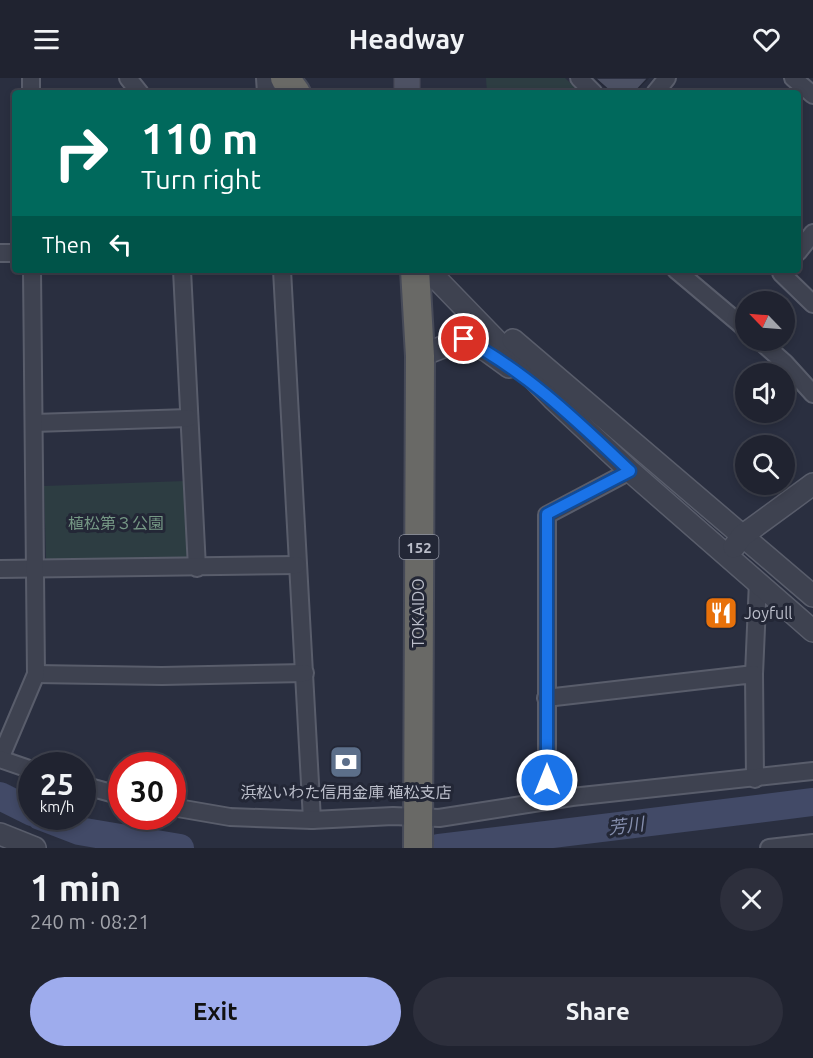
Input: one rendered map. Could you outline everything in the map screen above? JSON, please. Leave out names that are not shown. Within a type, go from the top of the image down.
[{"type":"highway","points":[[285,78],[295,90]]},
{"type":"highway","name":"TOKAIDO","points":[[415,273],[420,356],[418,829]]},
{"type":"street","points":[[128,78],[138,90]]},
{"type":"street","points":[[579,78],[591,90]]},
{"type":"street","points":[[657,90],[667,78]]},
{"type":"street","points":[[801,248],[813,233]]},
{"type":"street","points":[[18,765],[0,759],[36,674],[32,273]]},
{"type":"street","points":[[182,273],[197,568]]},
{"type":"street","points":[[282,273],[312,820]]},
{"type":"street","points":[[432,273],[553,399],[630,471],[813,631]]},
{"type":"street","points":[[433,273],[813,596]]},
{"type":"street","points":[[680,273],[735,320]]},
{"type":"street","points":[[781,273],[813,304]]},
{"type":"street","points":[[420,356],[464,339],[487,351],[553,399]]},
{"type":"street","points":[[771,351],[813,394]]},
{"type":"street","points":[[34,423],[189,418]]},
{"type":"street","points":[[547,800],[547,514],[630,471]]},
{"type":"street","points":[[728,555],[742,536],[813,484]]},
{"type":"street","points":[[0,569],[297,565]]},
{"type":"street","points":[[755,779],[754,674],[758,581]]},
{"type":"street","points":[[36,674],[162,676],[304,673]]},
{"type":"street","points":[[546,698],[754,674]]},
{"type":"street","points":[[186,809],[230,817],[312,820],[418,829],[439,818],[547,800],[813,771]]},
{"type":"street","points":[[0,834],[35,848]]},
{"type":"street","points":[[769,848],[813,843]]},
{"type":"green space","points":[[486,78],[565,78],[578,90],[487,90]]},
{"type":"green space","name":"植松第３公園","points":[[185,481],[187,556],[183,561],[51,565],[46,558],[44,486]]},
{"type":"building","points":[[595,78],[648,78],[637,90],[609,90]]},
{"type":"waterway","name":"芳川","points":[[0,796],[18,805]]},
{"type":"waterway","name":"芳川","points":[[439,848],[813,802]]},
{"type":"waterway","name":"芳川","points":[[76,830],[180,848]]},
{"type":"place","name":"Joyfull","points":[[721,613]]},
{"type":"place","name":"浜松いわた信用金庫 植松支店","points":[[346,762]]},
{"type":"route","points":[[464,339],[487,351],[553,399],[630,471],[547,514],[547,780]]}]
